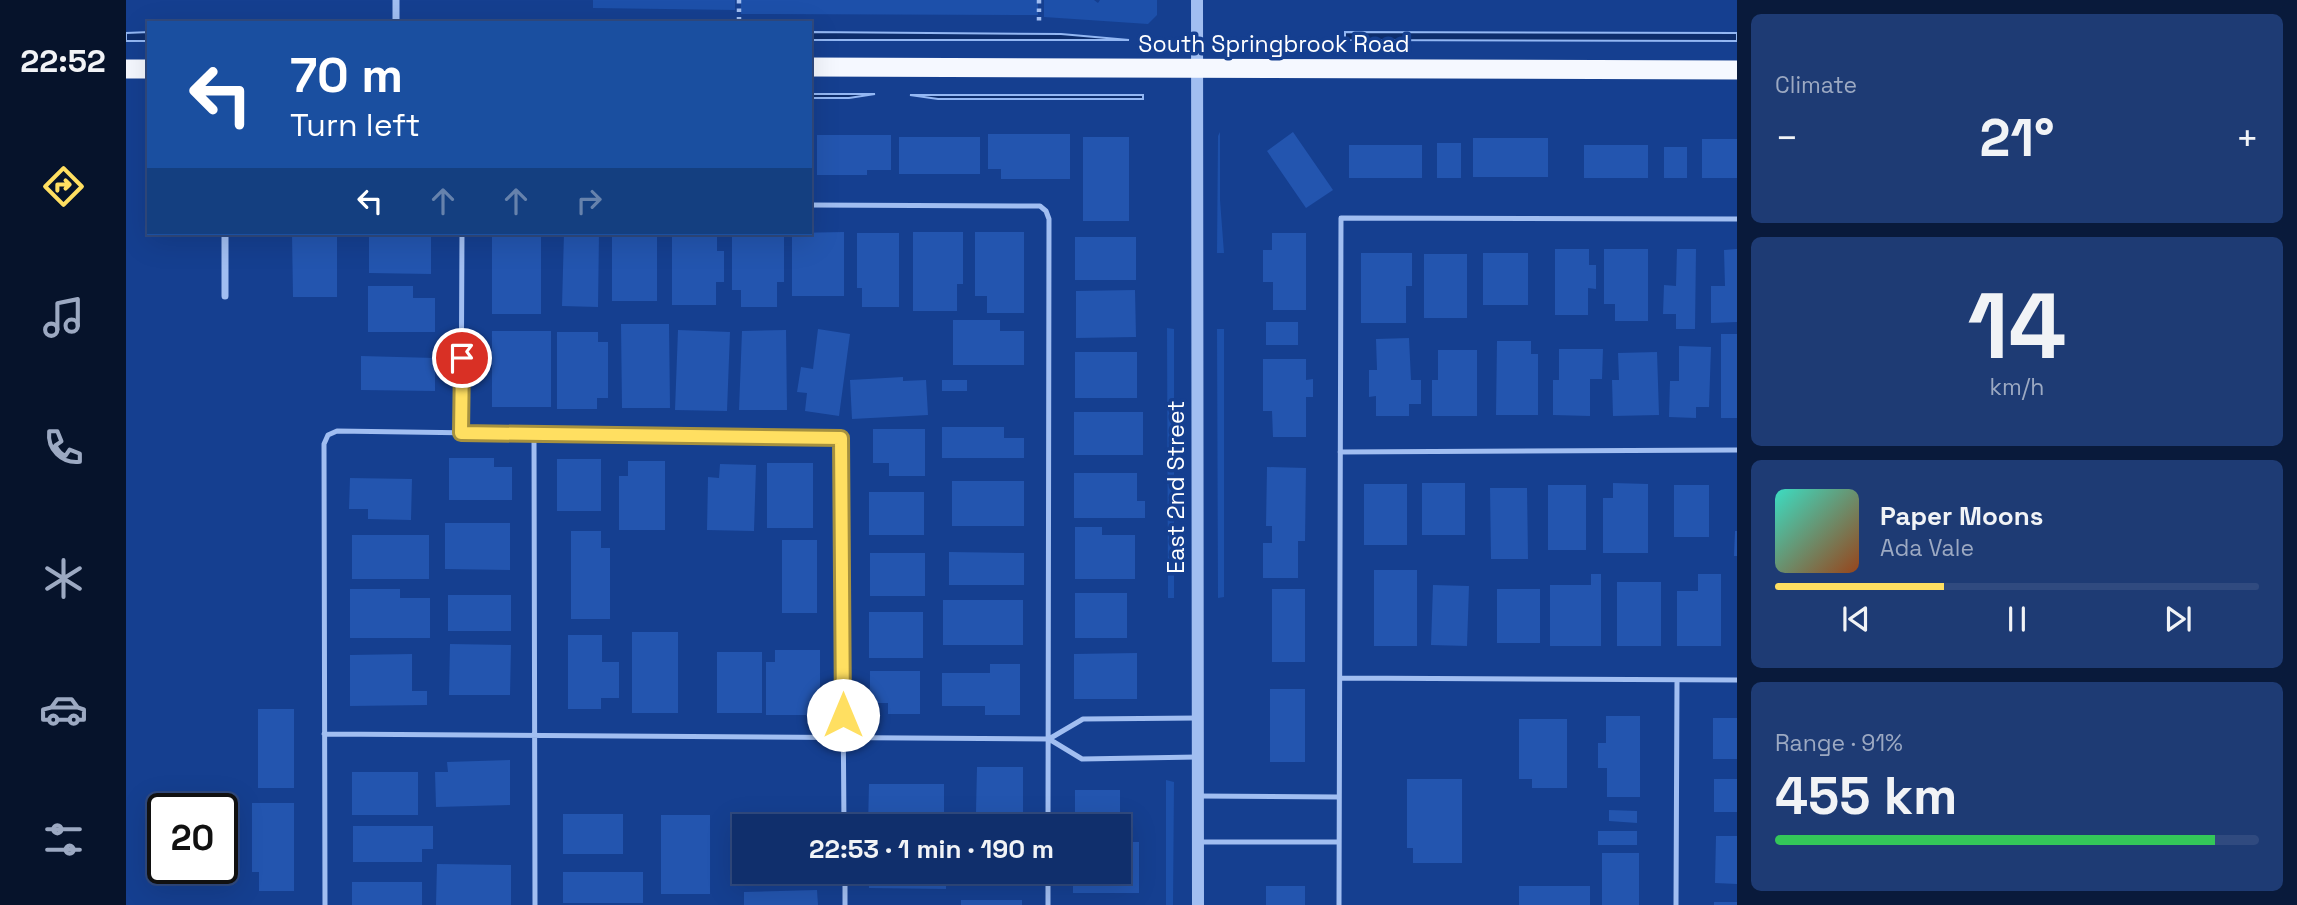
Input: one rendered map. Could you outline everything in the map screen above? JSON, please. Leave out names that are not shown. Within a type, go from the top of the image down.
[{"type":"highway","name":"South Springbrook Road","points":[[812,67],[1737,70]]},
{"type":"highway","points":[[126,69],[147,69]]},
{"type":"street","points":[[396,0],[396,21]]},
{"type":"street","name":"East 2nd Street","points":[[1197,0],[1198,905]]},
{"type":"street","points":[[225,235],[225,296]]},
{"type":"lane","points":[[812,205],[1040,206],[1046,211],[1049,219],[1048,814]]},
{"type":"lane","points":[[1339,905],[1341,218],[1737,219]]},
{"type":"lane","points":[[461,433],[462,235]]},
{"type":"lane","points":[[325,905],[324,444],[328,435],[337,431],[841,438],[844,814]]},
{"type":"lane","points":[[534,434],[535,905]]},
{"type":"lane","points":[[1340,452],[1737,450]]},
{"type":"lane","points":[[1340,678],[1737,680]]},
{"type":"lane","points":[[1676,905],[1677,680]]},
{"type":"lane","points":[[1049,739],[1083,719],[1198,718]]},
{"type":"lane","points":[[324,734],[1049,739],[1082,759],[1198,757]]},
{"type":"lane","points":[[1198,796],[1339,796]]},
{"type":"lane","points":[[1198,842],[1339,842]]},
{"type":"lane","points":[[845,884],[845,905]]},
{"type":"lane","points":[[1048,884],[1048,905]]},
{"type":"path","points":[[738,0],[738,21]]},
{"type":"path","points":[[1039,0],[1039,23]]},
{"type":"shaded area","points":[[593,0],[735,0],[735,10],[593,8]]},
{"type":"shaded area","points":[[741,0],[1038,0],[1038,15],[741,14]]},
{"type":"shaded area","points":[[1044,0],[1094,0],[1098,3],[1100,0],[1157,0],[1157,15],[1148,24],[1044,17]]},
{"type":"shaded area","points":[[147,32],[147,41],[126,41],[126,33]]},
{"type":"shaded area","points":[[812,32],[1061,34],[1129,40],[812,40]]},
{"type":"shaded area","points":[[1345,32],[1737,33],[1737,41],[1345,40]]},
{"type":"shaded area","points":[[812,94],[875,94],[849,98],[812,98]]},
{"type":"shaded area","points":[[910,95],[1143,95],[1143,99],[938,99]]},
{"type":"shaded area","points":[[1220,132],[1220,200],[1224,253],[1217,253]]},
{"type":"shaded area","points":[[1167,328],[1174,329],[1174,598],[1168,598]]},
{"type":"shaded area","points":[[1217,329],[1224,329],[1224,597],[1218,598]]},
{"type":"shaded area","points":[[1166,780],[1174,782],[1173,905],[1166,905]]},
{"type":"building","points":[[1293,132],[1333,190],[1306,208],[1267,151]]},
{"type":"building","points":[[988,134],[1070,134],[1070,179],[1001,179],[1001,169],[988,169]]},
{"type":"building","points":[[817,135],[891,135],[891,170],[867,170],[867,175],[817,175]]},
{"type":"building","points":[[899,137],[980,137],[980,174],[899,174]]},
{"type":"building","points":[[1083,137],[1129,137],[1129,221],[1083,221]]},
{"type":"building","points":[[1473,138],[1548,138],[1548,177],[1473,177]]},
{"type":"building","points":[[1702,139],[1737,139],[1737,178],[1702,178]]},
{"type":"building","points":[[1437,143],[1461,143],[1461,178],[1437,178]]},
{"type":"building","points":[[1349,145],[1422,145],[1422,178],[1349,178]]},
{"type":"building","points":[[1584,145],[1648,145],[1648,178],[1584,178]]},
{"type":"building","points":[[1664,147],[1687,147],[1687,178],[1664,178]]},
{"type":"building","points":[[844,232],[844,296],[792,296],[792,235],[812,235],[812,233]]},
{"type":"building","points":[[913,232],[963,232],[963,284],[957,284],[957,311],[913,311]]},
{"type":"building","points":[[975,232],[1024,232],[1024,313],[987,313],[987,296],[975,296]]},
{"type":"building","points":[[857,233],[899,233],[899,307],[862,307],[862,288],[857,288]]},
{"type":"building","points":[[1272,233],[1306,233],[1306,310],[1273,310],[1273,282],[1263,282],[1263,250],[1272,250]]},
{"type":"building","points":[[292,235],[337,235],[337,297],[293,297]]},
{"type":"building","points":[[369,235],[431,235],[431,274],[369,273]]},
{"type":"building","points":[[492,235],[541,235],[541,314],[492,314]]},
{"type":"building","points":[[564,235],[599,235],[598,307],[562,306]]},
{"type":"building","points":[[612,235],[657,235],[657,301],[612,301]]},
{"type":"building","points":[[672,235],[717,235],[717,251],[724,251],[724,282],[716,282],[716,305],[672,305]]},
{"type":"building","points":[[732,235],[784,235],[784,282],[777,282],[777,307],[741,307],[741,290],[732,290]]},
{"type":"building","points":[[1075,237],[1136,237],[1136,280],[1075,280]]},
{"type":"building","points":[[1555,249],[1589,249],[1589,265],[1596,265],[1596,289],[1588,288],[1588,315],[1555,315]]},
{"type":"building","points":[[1604,249],[1648,249],[1648,321],[1615,321],[1615,304],[1604,304]]},
{"type":"building","points":[[1677,249],[1696,249],[1695,329],[1676,329],[1676,314],[1663,314],[1664,285],[1676,286]]},
{"type":"building","points":[[1737,249],[1737,322],[1711,323],[1711,286],[1725,286],[1724,250]]},
{"type":"building","points":[[1361,253],[1412,253],[1412,286],[1406,286],[1406,323],[1361,323]]},
{"type":"building","points":[[1483,253],[1528,253],[1528,305],[1483,305]]},
{"type":"building","points":[[1424,254],[1467,254],[1467,318],[1424,318]]},
{"type":"building","points":[[368,286],[413,286],[413,298],[435,298],[435,332],[368,332]]},
{"type":"building","points":[[1135,290],[1136,337],[1076,338],[1076,291]]},
{"type":"building","points":[[953,320],[1000,320],[1000,331],[1024,331],[1024,365],[953,365]]},
{"type":"building","points":[[1266,322],[1298,322],[1298,345],[1266,345]]},
{"type":"building","points":[[621,324],[669,324],[670,408],[622,408]]},
{"type":"building","points":[[818,329],[850,334],[839,416],[805,411],[807,393],[797,392],[801,367],[813,369]]},
{"type":"building","points":[[678,330],[730,332],[727,411],[675,410]]},
{"type":"building","points":[[786,330],[787,410],[739,410],[742,331]]},
{"type":"building","points":[[492,331],[551,331],[551,407],[492,407]]},
{"type":"building","points":[[557,332],[598,332],[598,342],[608,342],[608,398],[597,398],[597,409],[557,409]]},
{"type":"building","points":[[1721,334],[1737,334],[1737,418],[1721,418]]},
{"type":"building","points":[[1409,338],[1411,380],[1421,380],[1421,404],[1409,404],[1409,416],[1376,416],[1376,396],[1369,397],[1369,370],[1377,370],[1376,339]]},
{"type":"building","points":[[1497,341],[1531,341],[1531,354],[1538,354],[1538,415],[1496,415]]},
{"type":"building","points":[[1679,346],[1711,347],[1709,407],[1696,407],[1696,418],[1669,417],[1670,381],[1679,381]]},
{"type":"building","points":[[1559,349],[1603,349],[1602,379],[1590,379],[1590,416],[1553,415],[1553,380],[1559,380]]},
{"type":"building","points":[[1438,350],[1477,350],[1477,416],[1432,416],[1432,380],[1438,380]]},
{"type":"building","points":[[1075,352],[1137,352],[1137,398],[1075,398]]},
{"type":"building","points":[[1657,352],[1659,415],[1613,416],[1612,380],[1619,380],[1618,353]]},
{"type":"building","points":[[361,356],[435,358],[435,391],[361,390]]},
{"type":"building","points":[[1263,359],[1306,359],[1306,380],[1313,379],[1313,397],[1306,397],[1306,437],[1273,437],[1272,411],[1263,411]]},
{"type":"building","points":[[903,377],[903,381],[926,380],[928,415],[852,419],[850,380]]},
{"type":"building","points":[[942,380],[967,380],[967,391],[942,391]]},
{"type":"building","points":[[1074,412],[1143,412],[1143,455],[1074,455]]},
{"type":"building","points":[[942,427],[1004,427],[1004,438],[1024,438],[1024,458],[942,458]]},
{"type":"building","points":[[873,429],[925,429],[925,476],[889,476],[889,463],[873,463]]},
{"type":"building","points":[[449,458],[494,458],[494,467],[512,467],[512,500],[449,500]]},
{"type":"building","points":[[557,459],[601,459],[601,511],[557,511]]},
{"type":"building","points":[[628,461],[665,461],[665,530],[619,530],[619,476],[628,476]]},
{"type":"building","points":[[767,463],[813,463],[813,528],[767,528]]},
{"type":"building","points":[[720,464],[756,465],[754,531],[707,530],[708,477],[719,478]]},
{"type":"building","points":[[1267,467],[1306,468],[1305,541],[1298,541],[1298,578],[1263,578],[1263,543],[1272,543],[1272,526],[1266,526]]},
{"type":"building","points":[[1074,473],[1137,473],[1137,501],[1145,501],[1145,518],[1074,518]]},
{"type":"building","points":[[350,478],[412,479],[411,520],[368,519],[368,509],[349,509]]},
{"type":"building","points":[[952,481],[1024,481],[1024,526],[952,526]]},
{"type":"building","points":[[1422,483],[1465,483],[1465,535],[1422,535]]},
{"type":"building","points":[[1613,483],[1648,484],[1648,553],[1603,553],[1603,498],[1613,498]]},
{"type":"building","points":[[1364,484],[1407,484],[1407,545],[1364,545]]},
{"type":"building","points":[[1548,485],[1586,485],[1586,550],[1548,550]]},
{"type":"building","points":[[1674,485],[1709,485],[1709,537],[1674,537]]},
{"type":"building","points":[[1490,488],[1527,488],[1528,559],[1491,559]]},
{"type":"building","points":[[869,492],[924,492],[924,535],[869,535]]},
{"type":"building","points":[[445,523],[510,523],[510,570],[445,569]]},
{"type":"building","points":[[1075,527],[1102,527],[1102,535],[1135,535],[1135,579],[1075,579]]},
{"type":"building","points":[[571,531],[601,531],[601,548],[610,548],[610,619],[571,619]]},
{"type":"building","points":[[1737,531],[1737,556],[1734,556]]},
{"type":"building","points":[[352,535],[429,535],[429,579],[352,579]]},
{"type":"building","points":[[782,540],[817,540],[817,613],[782,613]]},
{"type":"building","points":[[949,552],[1024,553],[1024,585],[949,585]]},
{"type":"building","points":[[870,553],[925,553],[925,596],[870,596]]},
{"type":"building","points":[[1374,570],[1417,570],[1417,646],[1374,646]]},
{"type":"building","points":[[1591,574],[1601,574],[1601,646],[1550,646],[1550,585],[1591,585]]},
{"type":"building","points":[[1698,574],[1721,574],[1721,646],[1677,646],[1677,591],[1698,591]]},
{"type":"building","points":[[1617,582],[1661,582],[1661,646],[1617,646]]},
{"type":"building","points":[[1433,585],[1469,586],[1467,646],[1431,645]]},
{"type":"building","points":[[350,589],[400,589],[400,598],[430,598],[430,638],[350,638]]},
{"type":"building","points":[[1272,589],[1305,589],[1305,662],[1272,662]]},
{"type":"building","points":[[1497,589],[1540,589],[1540,643],[1497,643]]},
{"type":"building","points":[[1075,593],[1127,593],[1127,638],[1075,638]]},
{"type":"building","points":[[448,595],[511,595],[511,631],[448,631]]},
{"type":"building","points":[[943,600],[1023,600],[1023,645],[943,645]]},
{"type":"building","points":[[869,612],[923,612],[923,658],[869,658]]},
{"type":"building","points":[[632,632],[678,632],[678,713],[632,713]]},
{"type":"building","points":[[568,635],[602,635],[602,662],[619,662],[619,698],[601,698],[601,709],[568,709]]},
{"type":"building","points":[[450,644],[511,645],[510,695],[449,695]]},
{"type":"building","points":[[775,650],[820,650],[820,715],[766,715],[766,662],[775,662]]},
{"type":"building","points":[[717,652],[762,652],[762,713],[717,713]]},
{"type":"building","points":[[1137,653],[1137,699],[1074,699],[1074,654]]},
{"type":"building","points":[[412,654],[412,691],[427,691],[427,705],[350,706],[350,655]]},
{"type":"building","points":[[990,664],[1020,664],[1020,715],[985,715],[985,706],[942,706],[942,673],[990,673]]},
{"type":"building","points":[[870,671],[920,671],[920,714],[888,714],[888,703],[870,703]]},
{"type":"building","points":[[1270,689],[1305,689],[1305,762],[1270,762]]},
{"type":"building","points":[[258,709],[294,709],[294,788],[258,788]]},
{"type":"building","points":[[1606,716],[1640,716],[1640,797],[1607,797],[1607,768],[1598,768],[1598,743],[1606,743]]},
{"type":"building","points":[[1713,718],[1737,718],[1737,759],[1713,759]]},
{"type":"building","points":[[1519,719],[1567,719],[1567,788],[1532,788],[1532,779],[1519,779]]},
{"type":"building","points":[[510,760],[510,805],[436,807],[435,772],[448,772],[447,762]]},
{"type":"building","points":[[977,767],[1023,767],[1023,813],[976,812]]},
{"type":"building","points":[[352,772],[418,772],[418,815],[352,815]]},
{"type":"building","points":[[1407,779],[1462,779],[1462,863],[1413,863],[1413,848],[1407,848]]},
{"type":"building","points":[[1714,779],[1737,779],[1737,812],[1714,812]]},
{"type":"building","points":[[869,784],[944,784],[944,814],[868,814]]},
{"type":"building","points":[[1075,790],[1120,790],[1120,814],[1075,814]]},
{"type":"building","points":[[252,803],[294,803],[294,891],[259,891],[259,872],[252,872]]},
{"type":"building","points":[[1609,810],[1637,811],[1637,823],[1609,821]]},
{"type":"building","points":[[563,814],[623,814],[623,854],[563,854]]},
{"type":"building","points":[[661,815],[710,815],[710,894],[661,894]]},
{"type":"building","points":[[353,826],[433,826],[433,849],[422,849],[422,862],[353,862]]},
{"type":"building","points":[[1598,831],[1637,831],[1637,845],[1598,845]]},
{"type":"building","points":[[1716,836],[1737,836],[1737,884],[1715,883]]},
{"type":"building","points":[[1131,842],[1139,842],[1139,893],[1073,893],[1073,884],[1131,884]]},
{"type":"building","points":[[1602,853],[1639,853],[1639,905],[1602,905]]},
{"type":"building","points":[[437,864],[511,865],[511,905],[436,905]]},
{"type":"building","points":[[563,872],[643,872],[643,903],[563,903]]},
{"type":"building","points":[[352,882],[422,882],[422,905],[352,905]]},
{"type":"building","points":[[869,884],[946,884],[946,889],[869,888]]},
{"type":"building","points":[[1266,886],[1305,886],[1305,905],[1266,905]]},
{"type":"building","points":[[1519,886],[1590,886],[1590,905],[1519,905]]},
{"type":"building","points":[[817,890],[818,905],[744,905],[744,892]]},
{"type":"building","points":[[961,900],[1022,900],[1022,905],[961,905]]},
{"type":"building","points":[[1714,902],[1737,902],[1737,905],[1714,905]]},
{"type":"route","points":[[462,358],[461,433],[841,438],[843,715]]}]
